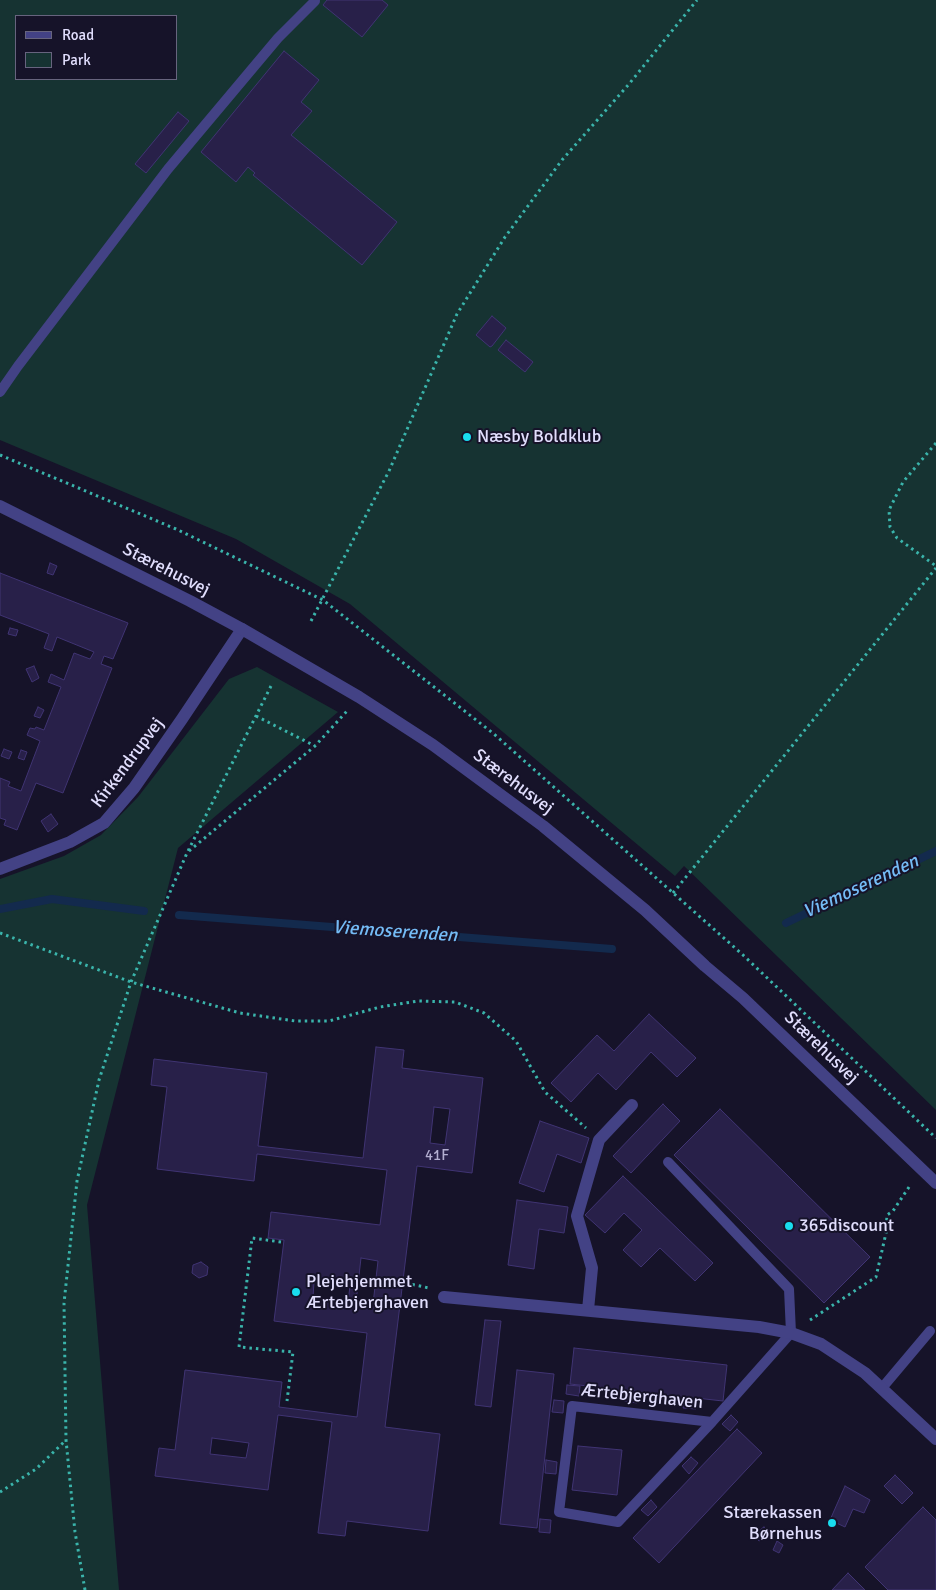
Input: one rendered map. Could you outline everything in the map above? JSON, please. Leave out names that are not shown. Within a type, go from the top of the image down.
[{"type":"street","name":"Stærehusvej","points":[[0,506],[242,629],[359,697],[433,745],[542,826],[645,910],[743,998],[936,1183]]},
{"type":"street","name":"Kirkendrupvej","points":[[0,869],[70,842],[104,823],[139,781],[242,629]]},
{"type":"street","points":[[588,1310],[592,1268],[577,1216],[599,1140],[632,1105]]},
{"type":"street","points":[[444,1297],[759,1327],[791,1333],[821,1344],[865,1373],[936,1439]]},
{"type":"lane","points":[[0,392],[168,169],[278,38],[315,1]]},
{"type":"lane","points":[[668,1162],[789,1289],[791,1333]]},
{"type":"lane","points":[[882,1388],[930,1331]]},
{"type":"lane","name":"Ærtebjerghaven","points":[[712,1422],[572,1406],[559,1512],[618,1522],[712,1422],[791,1333]]},
{"type":"path","points":[[311,621],[389,471],[457,314],[466,298],[504,238],[562,160],[629,84],[698,0]]},
{"type":"path","points":[[672,892],[936,567],[897,538],[890,527],[889,510],[903,482],[936,443]]},
{"type":"path","points":[[0,455],[176,529],[323,600],[494,734],[758,968],[936,1138]]},
{"type":"path","points":[[85,1590],[75,1532],[66,1440],[64,1303],[77,1181],[99,1080],[131,982],[187,853],[272,684]]},
{"type":"path","points":[[187,853],[315,746],[359,697]]},
{"type":"path","points":[[256,716],[315,746]]},
{"type":"path","points":[[0,933],[131,982],[240,1013],[295,1021],[329,1021],[380,1007],[418,1001],[455,1002],[484,1014],[516,1041],[545,1092],[599,1140]]},
{"type":"path","points":[[791,1333],[823,1310],[876,1277],[886,1233],[887,1215],[893,1211],[921,1169]]},
{"type":"path","points":[[281,1242],[252,1238],[239,1347],[293,1352],[287,1401]]},
{"type":"path","points":[[0,1492],[36,1469],[66,1440]]},
{"type":"green space","name":"Næsby Boldklub","points":[[0,0],[936,0],[936,1110],[684,866],[675,876],[350,604],[236,539],[0,440]]},
{"type":"green space","points":[[257,667],[338,712],[178,848],[87,1205],[119,1590],[0,1590],[0,879],[64,856],[101,835],[138,797],[229,679]]},
{"type":"building","points":[[327,0],[382,0],[388,5],[362,37],[323,5]]},
{"type":"building","points":[[284,51],[319,80],[301,102],[312,111],[291,135],[397,222],[362,265],[253,175],[255,173],[248,167],[236,182],[201,152]]},
{"type":"building","points":[[178,112],[189,121],[146,173],[135,164]]},
{"type":"building","points":[[492,316],[506,328],[490,347],[476,335]]},
{"type":"building","points":[[506,340],[533,362],[525,372],[498,350]]},
{"type":"building","points":[[50,563],[57,566],[53,575],[47,573]]},
{"type":"building","points":[[0,573],[128,623],[113,659],[104,656],[101,664],[112,668],[63,793],[36,783],[17,830],[4,825],[6,820],[0,818],[0,778],[10,782],[8,786],[21,791],[40,741],[27,735],[30,728],[35,729],[36,727],[44,730],[61,687],[48,682],[51,674],[64,680],[74,653],[90,659],[94,652],[57,637],[52,651],[44,648],[49,634],[0,615]]},
{"type":"building","points":[[10,628],[18,630],[16,636],[8,634]]},
{"type":"building","points":[[34,666],[39,678],[32,682],[26,669]]},
{"type":"building","points":[[38,707],[44,710],[40,718],[34,716]]},
{"type":"building","points":[[4,749],[12,752],[9,759],[1,756]]},
{"type":"building","points":[[21,750],[27,752],[24,760],[18,758]]},
{"type":"building","points":[[51,814],[58,824],[48,832],[41,821]]},
{"type":"building","points":[[649,1014],[696,1058],[677,1077],[651,1052],[616,1090],[598,1073],[571,1102],[551,1083],[597,1035],[614,1051]]},
{"type":"building","name":"Plejehjemmet Ærtebjerghaven","points":[[376,1047],[404,1050],[402,1068],[483,1078],[472,1173],[417,1166],[385,1427],[440,1434],[428,1531],[347,1521],[345,1536],[318,1533],[332,1422],[278,1415],[268,1490],[155,1476],[159,1448],[175,1450],[185,1370],[282,1382],[279,1407],[357,1417],[367,1333],[274,1321],[284,1240],[268,1238],[271,1212],[380,1225],[387,1170],[257,1154],[254,1181],[157,1169],[167,1087],[151,1085],[154,1059],[267,1073],[258,1146],[363,1158]],"holes":[[[434,1107],[450,1109],[445,1145],[430,1143]],[[361,1258],[378,1261],[373,1304],[356,1302]],[[314,1282],[350,1286],[348,1302],[313,1297]],[[212,1438],[249,1443],[246,1458],[210,1454]]]},
{"type":"building","points":[[663,1104],[680,1121],[631,1173],[613,1156]]},
{"type":"building","points":[[720,1109],[870,1257],[824,1303],[674,1155]]},
{"type":"building","points":[[540,1121],[589,1138],[581,1163],[557,1154],[544,1192],[519,1183]]},
{"type":"building","points":[[623,1176],[713,1263],[695,1281],[660,1248],[641,1267],[623,1250],[642,1230],[624,1213],[605,1233],[585,1215]]},
{"type":"building","points":[[517,1200],[568,1207],[564,1233],[539,1229],[534,1269],[508,1265]]},
{"type":"building","points":[[201,1262],[208,1267],[207,1275],[199,1278],[192,1273],[193,1265]]},
{"type":"building","points":[[485,1320],[501,1321],[491,1407],[475,1405]]},
{"type":"building","points":[[574,1348],[727,1365],[723,1401],[570,1384]]},
{"type":"building","points":[[517,1370],[554,1374],[537,1528],[500,1524]]},
{"type":"building","points":[[567,1385],[580,1386],[579,1396],[566,1394]]},
{"type":"building","points":[[625,1392],[638,1393],[637,1403],[624,1401]]},
{"type":"building","points":[[684,1398],[697,1400],[696,1409],[683,1408]]},
{"type":"building","points":[[554,1400],[564,1401],[563,1413],[552,1412]]},
{"type":"building","points":[[731,1415],[738,1422],[730,1431],[722,1424]]},
{"type":"building","points":[[737,1429],[762,1453],[659,1563],[633,1538]]},
{"type":"building","points":[[578,1446],[622,1450],[617,1495],[572,1490]]},
{"type":"building","points":[[691,1457],[698,1463],[689,1474],[682,1466]]},
{"type":"building","points":[[546,1460],[557,1462],[556,1474],[545,1473]]},
{"type":"building","points":[[895,1475],[913,1493],[902,1504],[884,1486]]},
{"type":"building","points":[[845,1486],[870,1500],[864,1513],[853,1509],[845,1527],[830,1520]]},
{"type":"building","points":[[651,1500],[657,1507],[648,1516],[641,1510]]},
{"type":"building","points":[[923,1507],[936,1520],[936,1590],[888,1590],[865,1567]]},
{"type":"building","points":[[540,1519],[551,1520],[550,1533],[539,1532]]},
{"type":"building","points":[[764,1527],[769,1535],[759,1541],[754,1534]]},
{"type":"building","points":[[777,1541],[783,1545],[779,1553],[773,1550]]},
{"type":"building","points":[[848,1573],[865,1590],[832,1590]]},
{"type":"waterway","name":"Viemoserenden","points":[[786,923],[936,851]]},
{"type":"waterway","name":"Viemoserenden","points":[[0,909],[52,899],[144,911]]},
{"type":"waterway","name":"Viemoserenden","points":[[179,915],[612,949]]},
{"type":"place","name":"Næsby Boldklub","points":[[467,437]]},
{"type":"place","name":"365discount","points":[[789,1226]]},
{"type":"place","name":"Plejehjemmet Ærtebjerghaven","points":[[296,1292]]},
{"type":"place","name":"Stærekassen Børnehus","points":[[832,1523]]}]
